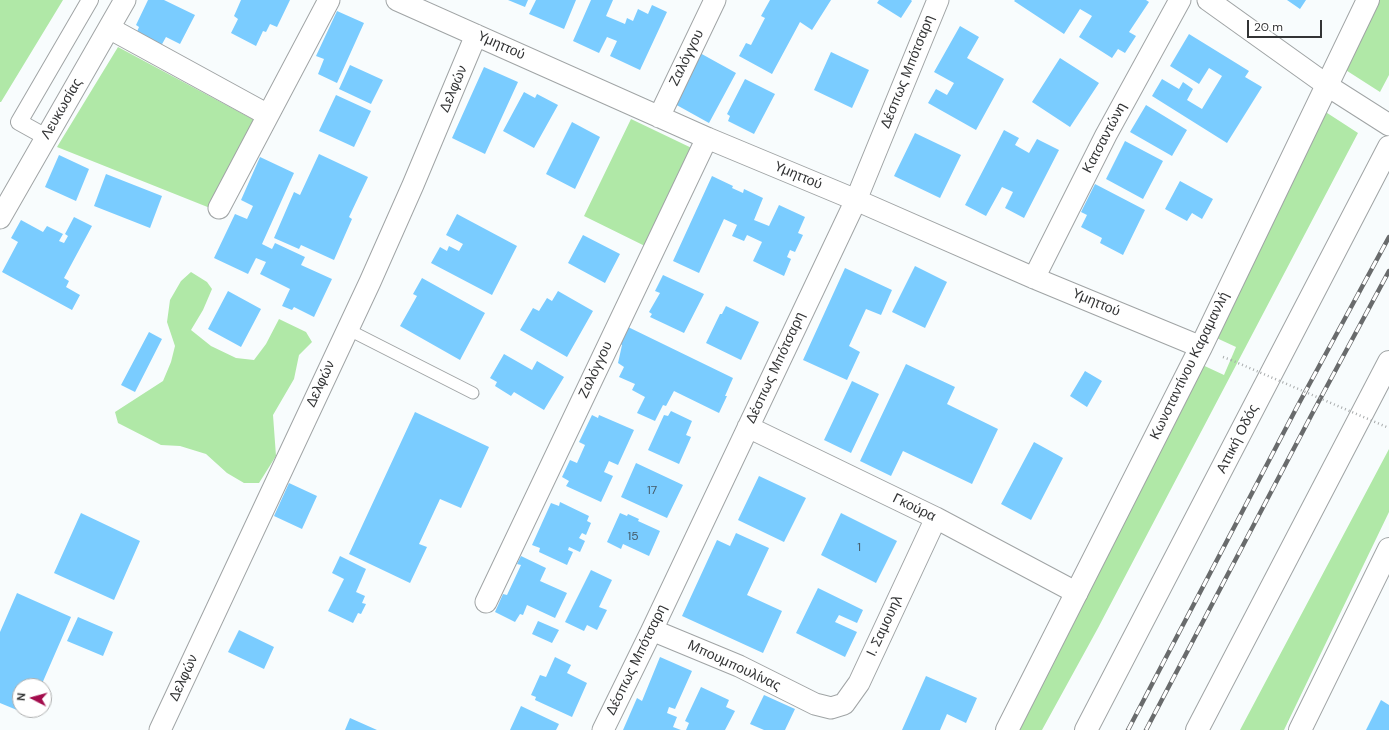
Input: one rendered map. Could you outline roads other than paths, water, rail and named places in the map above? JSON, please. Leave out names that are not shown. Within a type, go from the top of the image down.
[{"type":"main road","name":"Κωνσταντίνου Καραμανλή","points":[[1007,730],[1201,347],[1329,87],[1368,0]]},
{"type":"main road","name":"Αττική Οδός","points":[[1086,730],[1389,147]]},
{"type":"main road","points":[[1197,730],[1389,362]]},
{"type":"main road","points":[[1300,730],[1389,549]]},
{"type":"street","points":[[46,137],[19,122],[90,0]]},
{"type":"street","name":"Λευκωσίας","points":[[0,218],[125,0]]},
{"type":"street","points":[[219,208],[329,0]]},
{"type":"street","name":"Υμηττού","points":[[397,0],[658,117],[856,200],[1034,278],[1201,347]]},
{"type":"street","name":"Ζαλόγγου","points":[[658,117],[715,0]]},
{"type":"street","name":"Δέσπως Μπότσαρη","points":[[603,730],[856,200],[938,0]]},
{"type":"street","name":"Κατσαντώνη","points":[[1034,278],[1106,135],[1180,0]]},
{"type":"street","points":[[1208,0],[1329,87],[1389,125]]},
{"type":"street","points":[[109,28],[268,115]]},
{"type":"street","name":"Δελφών","points":[[160,730],[370,282],[413,185],[476,35]]},
{"type":"street","name":"Ζαλόγγου","points":[[486,602],[707,138]]},
{"type":"street","name":"Γκούρα","points":[[748,428],[936,518],[1077,593]]},
{"type":"street","name":"Ι. Σαμουηλ","points":[[814,704],[830,708],[844,704],[859,683],[936,518]]},
{"type":"street","name":"Μπουμπουλίνας","points":[[652,630],[739,666],[814,704]]},
{"type":"lane","points":[[347,329],[473,393]]},
{"type":"railway","points":[[1128,730],[1297,407],[1389,237]]},
{"type":"railway","points":[[1146,730],[1389,271]]}]
